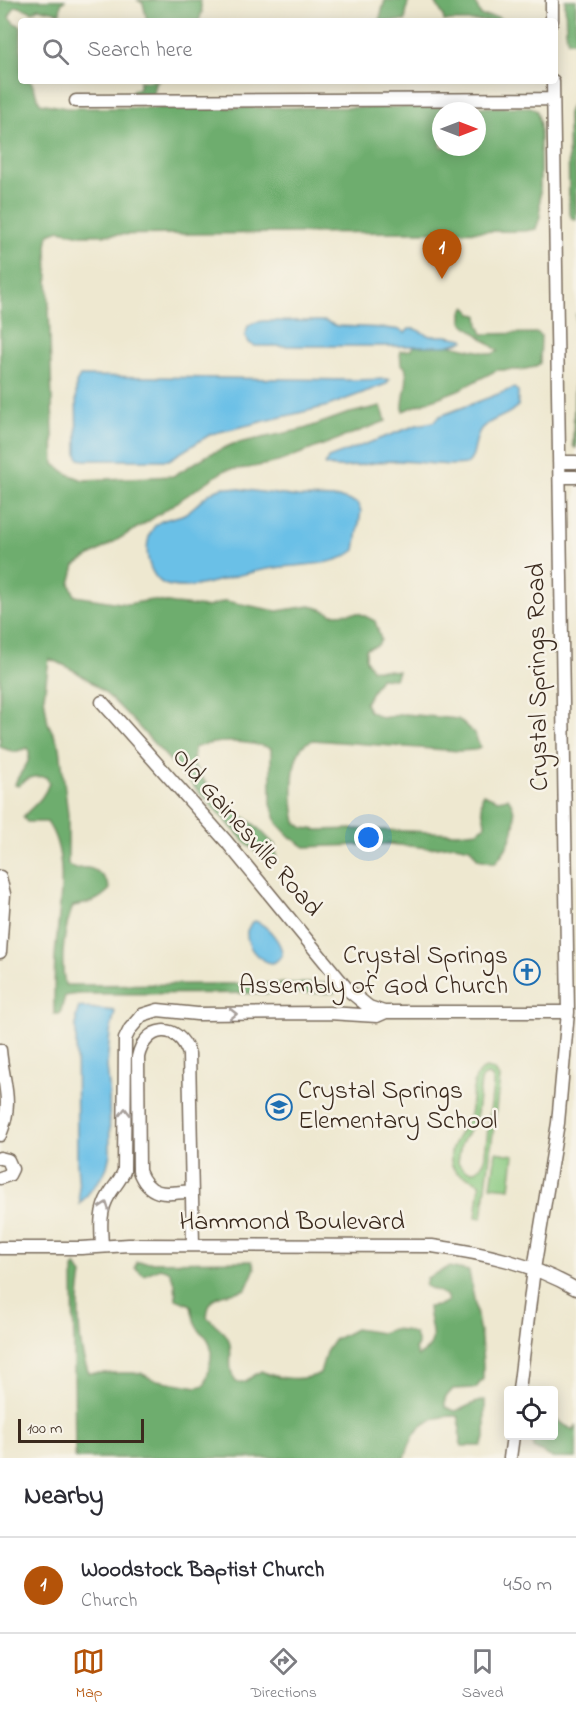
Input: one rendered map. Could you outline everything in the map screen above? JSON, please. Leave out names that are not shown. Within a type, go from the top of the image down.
[{"type":"street","points":[[552,0],[552,18]]},
{"type":"street","name":"Crystal Springs Road","points":[[519,1386],[534,1269],[558,1123],[568,1012],[560,633],[560,477],[553,84]]},
{"type":"street","points":[[76,101],[553,99]]},
{"type":"street","points":[[559,462],[576,462]]},
{"type":"street","points":[[560,477],[576,477]]},
{"type":"street","name":"Old Gainesville Road","points":[[102,702],[226,841],[348,990],[369,1007],[386,1012]]},
{"type":"street","points":[[0,877],[4,894],[0,952]]},
{"type":"street","points":[[102,1246],[103,1205],[120,1182],[124,1171],[125,1039],[142,1015],[158,1010],[197,1014],[329,1013],[377,1016],[386,1012],[568,1012]]},
{"type":"street","points":[[191,1191],[162,1193],[148,1187],[143,1182],[139,1171],[138,1058],[141,1045],[146,1038],[158,1031],[178,1035],[185,1043],[189,1054],[193,1245]]},
{"type":"street","points":[[0,1053],[8,1104],[0,1135]]},
{"type":"street","points":[[0,1158],[8,1160],[12,1169],[7,1177],[0,1178]]},
{"type":"street","name":"Hammond Boulevard","points":[[0,1248],[193,1245],[432,1246],[478,1252],[534,1269],[576,1288]]},
{"type":"street","points":[[510,1458],[512,1440]]},
{"type":"green space","points":[[0,0],[65,0],[61,4],[60,13],[38,8],[33,12],[17,6],[9,17],[18,25],[18,84],[32,84],[40,103],[66,108],[432,107],[432,156],[486,156],[486,107],[531,107],[537,111],[540,125],[540,217],[536,229],[525,231],[80,235],[60,230],[49,234],[47,246],[54,464],[68,474],[83,480],[173,476],[208,455],[233,444],[304,429],[346,414],[381,406],[386,421],[278,462],[225,470],[147,522],[75,565],[70,584],[75,596],[127,604],[152,600],[207,607],[226,601],[277,611],[310,606],[332,614],[359,613],[375,621],[381,640],[378,645],[366,649],[366,660],[372,669],[398,671],[395,679],[380,678],[365,703],[369,711],[382,718],[404,714],[458,719],[474,733],[480,747],[474,750],[459,751],[313,740],[306,743],[296,759],[293,804],[296,822],[304,828],[318,830],[356,829],[457,833],[478,831],[485,825],[483,794],[498,800],[508,798],[514,814],[513,832],[510,841],[495,863],[478,859],[470,848],[455,845],[429,848],[389,844],[305,847],[290,837],[277,823],[271,804],[271,748],[232,742],[212,743],[194,748],[193,765],[220,803],[236,811],[256,826],[275,845],[276,861],[267,862],[245,842],[110,698],[82,675],[49,659],[44,697],[48,723],[60,747],[68,815],[68,865],[76,869],[93,869],[102,875],[110,889],[93,901],[73,906],[64,945],[65,985],[330,983],[336,988],[334,993],[79,994],[65,996],[60,1014],[54,1014],[61,870],[55,836],[47,822],[27,822],[23,817],[41,798],[49,783],[46,777],[37,776],[27,779],[18,786],[15,785],[29,759],[28,748],[14,752],[0,747]]},
{"type":"green space","points":[[137,0],[200,0],[202,12],[200,18],[146,18],[143,3]]},
{"type":"green space","points":[[385,0],[411,0],[408,2],[405,18],[380,18]]},
{"type":"green space","points":[[434,0],[474,0],[481,16],[499,18],[444,18]]},
{"type":"green space","points":[[565,0],[576,0],[576,41],[568,41],[566,35]]},
{"type":"green space","points":[[139,84],[155,84],[153,95],[131,97],[133,90],[139,88]]},
{"type":"green space","points":[[576,95],[573,149],[576,175],[576,220],[572,219],[569,211],[568,113]]},
{"type":"green space","points":[[466,307],[472,314],[478,315],[483,334],[538,333],[541,336],[540,363],[535,367],[520,370],[497,370],[458,390],[403,411],[407,379],[405,367],[401,364],[400,351],[410,350],[415,346],[451,345],[492,354],[498,351],[462,322],[462,312]]},
{"type":"green space","points":[[576,313],[576,448],[575,448],[573,445]]},
{"type":"green space","points":[[486,1068],[494,1070],[500,1078],[482,1218],[476,1217],[480,1185],[454,1170],[451,1158],[453,1145],[468,1120],[473,1088],[481,1071]],"holes":[[[488,1075],[493,1078],[484,1162],[477,1170],[469,1171],[458,1162],[461,1144],[477,1113],[481,1081]]]},
{"type":"green space","points":[[496,1152],[514,1155],[510,1188],[491,1186]]},
{"type":"green space","points":[[252,1261],[255,1268],[246,1289],[215,1298],[208,1308],[207,1317],[228,1338],[231,1349],[230,1365],[236,1382],[244,1382],[261,1371],[291,1378],[314,1376],[320,1373],[326,1352],[334,1340],[355,1329],[382,1333],[392,1329],[404,1330],[415,1334],[418,1345],[415,1350],[418,1356],[430,1346],[432,1341],[428,1307],[448,1301],[446,1295],[425,1286],[427,1278],[449,1267],[469,1271],[481,1339],[483,1379],[476,1388],[453,1389],[445,1398],[445,1407],[455,1411],[485,1400],[485,1439],[481,1446],[462,1446],[458,1416],[447,1416],[422,1425],[412,1439],[405,1458],[75,1458],[73,1268],[76,1265],[82,1275],[79,1325],[82,1351],[89,1373],[141,1373],[152,1379],[197,1387],[205,1385],[210,1361],[210,1343],[196,1325],[191,1305],[176,1299],[175,1283],[169,1271],[160,1268],[144,1275],[135,1268],[136,1262]]},
{"type":"green space","points":[[558,1421],[573,1430],[576,1426],[576,1458],[553,1458],[533,1448],[534,1440],[558,1440]]},
{"type":"water","points":[[263,321],[325,321],[337,326],[385,328],[401,330],[405,333],[409,329],[415,329],[430,336],[447,336],[464,339],[464,341],[446,346],[255,346],[250,344],[245,336],[248,326]]},
{"type":"water","points":[[80,376],[390,379],[386,384],[328,406],[211,434],[169,460],[85,460],[79,459],[77,454],[76,383]]},
{"type":"water","points":[[514,388],[518,391],[518,406],[481,429],[472,457],[467,464],[396,461],[351,467],[325,465],[328,458],[417,425],[433,422],[440,416]]},
{"type":"water","points":[[225,487],[298,497],[341,498],[357,503],[361,511],[355,550],[326,563],[263,570],[201,585],[181,587],[164,584],[149,564],[147,545],[153,529],[161,521],[184,514],[213,491]]},
{"type":"water","points":[[255,921],[269,930],[280,946],[282,956],[275,962],[271,963],[261,958],[250,947],[247,931],[251,923]]},
{"type":"water","points":[[79,1007],[115,1011],[107,1066],[110,1154],[103,1175],[80,1204],[77,1163],[76,1016]]},
{"type":"place","name":"Woodstock Baptist Church","points":[[442,279]]},
{"type":"place","name":"Crystal Springs Assembly of God Church","points":[[527,972]]},
{"type":"place","name":"Crystal Springs Elementary School","points":[[279,1107]]}]
